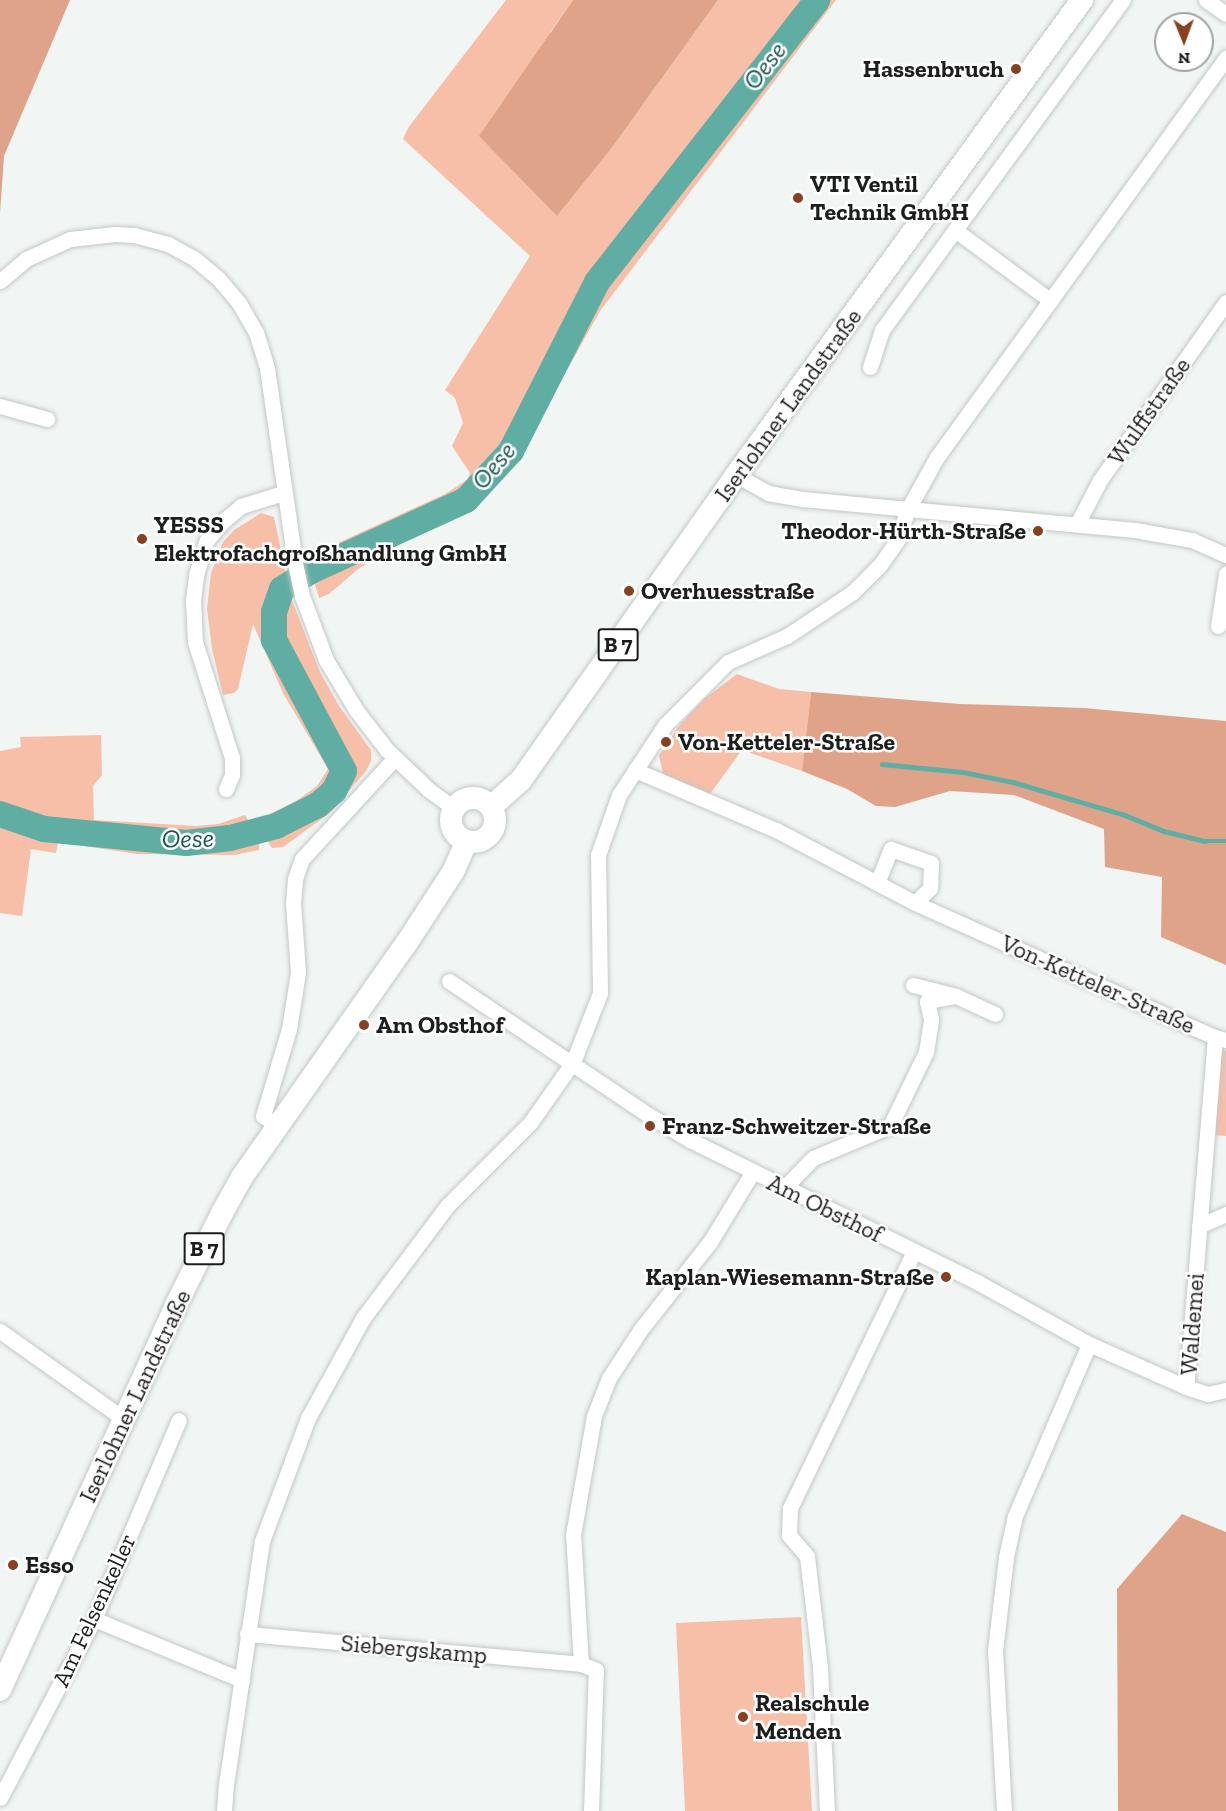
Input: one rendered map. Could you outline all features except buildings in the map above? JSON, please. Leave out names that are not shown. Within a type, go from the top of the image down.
[{"type":"main road","name":"Iserlohner Landstraße","points":[[491,807],[521,780],[736,475],[1082,0]]},
{"type":"main road","points":[[475,797],[491,807],[495,818],[491,833],[480,841],[467,842],[459,838],[451,826],[454,808],[461,800],[475,797]]},
{"type":"main road","name":"Iserlohner Landstraße","points":[[0,1690],[175,1307],[222,1213],[277,1126],[412,935],[453,872],[467,842]]},
{"type":"street","name":"Iserlohner Landstraße","points":[[870,367],[882,330],[1123,0]]},
{"type":"street","points":[[1206,0],[1226,14]]},
{"type":"street","points":[[224,1811],[262,1542],[308,1418],[363,1318],[447,1206],[530,1123],[573,1062],[600,993],[598,855],[619,795],[674,715],[728,662],[787,636],[853,592],[880,565],[898,539],[908,509],[937,458],[1226,58]]},
{"type":"street","points":[[955,230],[1051,302]]},
{"type":"street","points":[[0,281],[26,258],[70,239],[115,234],[168,244],[195,259],[225,286],[239,303],[256,332],[267,368],[274,408],[283,493],[295,563],[302,596],[326,660],[356,710],[395,758],[429,790],[454,808]]},
{"type":"street","name":"Wulffstraße","points":[[1077,524],[1100,480],[1226,302]]},
{"type":"street","points":[[0,406],[47,419]]},
{"type":"street","points":[[736,475],[768,493],[803,500],[1135,530],[1192,540],[1226,555]]},
{"type":"street","points":[[226,789],[232,775],[232,758],[195,642],[193,601],[196,575],[207,540],[222,522],[241,506],[283,493]]},
{"type":"street","points":[[1218,626],[1226,574]]},
{"type":"street","points":[[277,1126],[263,1116],[289,1029],[298,972],[293,903],[295,879],[302,859],[395,758]]},
{"type":"street","name":"Von-Ketteler-Straße","points":[[635,770],[776,830],[915,903],[1221,1039]]},
{"type":"street","points":[[876,884],[891,849],[931,862],[930,888],[915,903]]},
{"type":"street","name":"Am Obsthof","points":[[449,981],[573,1062],[650,1116],[752,1173],[785,1186],[979,1283],[1089,1344],[1186,1387]]},
{"type":"street","points":[[913,984],[956,996],[996,1014]]},
{"type":"street","points":[[785,1186],[813,1158],[890,1126],[926,1052],[931,1018],[927,1001],[956,996]]},
{"type":"street","name":"Waldemei","points":[[1221,1039],[1199,1226],[1186,1387],[1208,1394],[1224,1392]]},
{"type":"street","points":[[591,1811],[596,1670],[581,1664],[573,1535],[594,1416],[609,1378],[640,1329],[710,1242],[752,1173]]},
{"type":"street","points":[[1199,1226],[1226,1214]]},
{"type":"street","points":[[828,1811],[820,1667],[807,1556],[789,1535],[790,1508],[914,1252]]},
{"type":"street","points":[[0,1331],[124,1419]]},
{"type":"street","points":[[1004,1811],[995,1651],[1006,1557],[1015,1516],[1089,1344]]},
{"type":"street","name":"Am Felsenkeller","points":[[0,1797],[93,1619],[180,1420]]},
{"type":"street","points":[[93,1619],[242,1680]]},
{"type":"street","name":"Siebergskamp","points":[[248,1634],[581,1664]]},
{"type":"shaded area","points":[[0,0],[70,0],[4,156],[0,213]]},
{"type":"shaded area","points":[[506,0],[573,0],[550,32],[557,216],[611,149],[718,0],[836,0],[600,311],[520,454],[502,478],[480,500],[419,532],[358,569],[329,594],[319,598],[307,557],[445,494],[467,480],[470,473],[452,446],[463,423],[455,398],[445,390],[530,256],[403,139],[408,128]]},
{"type":"shaded area","points":[[573,0],[718,0],[611,149],[557,216],[479,136]]},
{"type":"shaded area","points":[[261,513],[274,517],[291,598],[320,672],[339,706],[371,750],[371,761],[366,771],[330,813],[283,847],[272,848],[266,839],[260,819],[296,801],[317,786],[328,769],[283,693],[253,624],[238,689],[234,693],[223,695],[212,649],[207,609],[211,573],[223,542],[234,530]]},
{"type":"shaded area","points":[[737,674],[779,689],[811,692],[802,771],[742,750],[710,794],[663,774],[659,755],[679,726],[704,699]]},
{"type":"shaded area","points":[[811,692],[960,704],[1084,708],[1226,721],[1226,965],[1161,937],[1162,877],[1105,867],[1104,829],[1014,795],[950,791],[895,807],[876,806],[847,789],[802,771]]},
{"type":"shaded area","points":[[101,735],[102,775],[93,786],[94,820],[196,826],[218,824],[245,815],[251,824],[219,833],[171,835],[55,822],[0,806],[0,751],[21,747],[20,737]]},
{"type":"shaded area","points":[[0,824],[53,837],[126,847],[191,851],[217,849],[259,839],[259,850],[234,855],[137,854],[58,842],[56,853],[31,849],[22,916],[0,913]]},
{"type":"shaded area","points":[[1218,1049],[1226,1051],[1226,1136],[1212,1135]]},
{"type":"shaded area","points":[[1182,1514],[1226,1532],[1226,1811],[1118,1811],[1117,1589]]},
{"type":"shaded area","name":"Realschule Menden","points":[[801,1617],[812,1811],[685,1811],[676,1623]]},
{"type":"waterway","name":"Oese","points":[[0,814],[44,829],[186,843],[230,838],[276,826],[318,805],[334,791],[344,771],[274,640],[274,612],[282,589],[311,571],[466,500],[511,451],[597,282],[817,0]]},
{"type":"waterway","points":[[882,764],[963,772],[1013,782],[1125,815],[1164,831],[1205,841],[1226,841]]},
{"type":"place","name":"Hassenbruch","points":[[1016,69]]},
{"type":"place","name":"VTI Ventil Technik GmbH","points":[[798,198]]},
{"type":"place","name":"Theodor-Hürth-Straße","points":[[1038,531]]},
{"type":"place","name":"YESSS Elektrofachgroßhandlung GmbH","points":[[142,539]]},
{"type":"place","name":"Overhuesstraße","points":[[629,591]]},
{"type":"place","name":"Von-Ketteler-Straße","points":[[666,742]]},
{"type":"place","name":"Am Obsthof","points":[[364,1025]]},
{"type":"place","name":"Franz-Schweitzer-Straße","points":[[650,1126]]},
{"type":"place","name":"Kaplan-Wiesemann-Straße","points":[[946,1277]]},
{"type":"place","name":"Esso","points":[[13,1565]]},
{"type":"place","name":"Realschule Menden","points":[[743,1717]]}]
